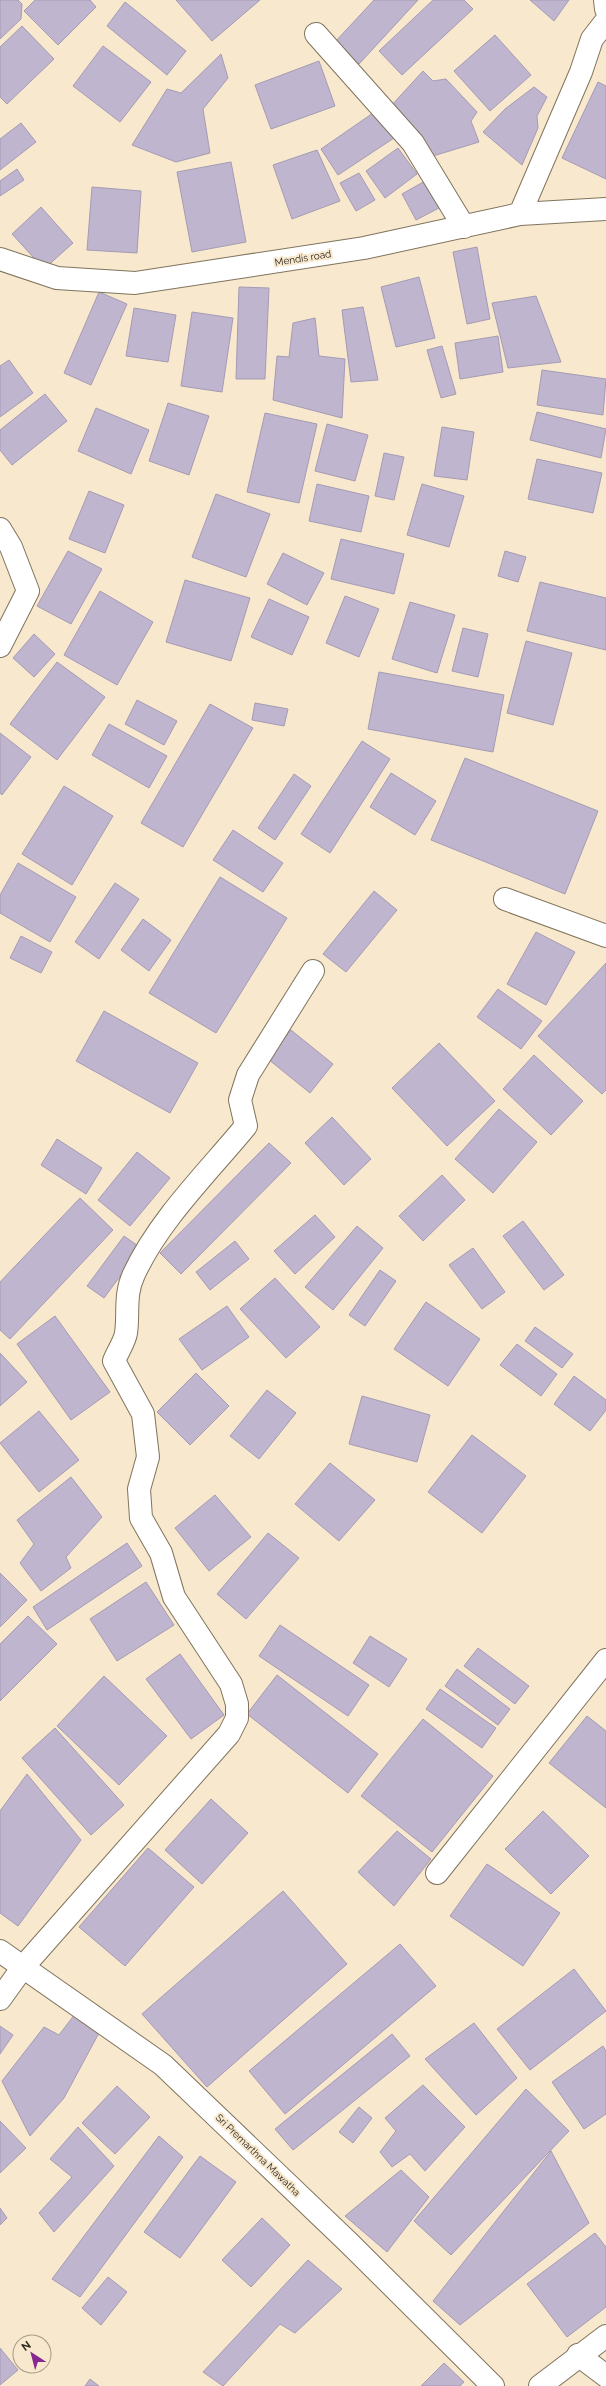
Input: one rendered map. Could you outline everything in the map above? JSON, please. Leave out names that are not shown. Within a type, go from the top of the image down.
[{"type":"street","points":[[605,0],[606,9]]},
{"type":"street","points":[[520,214],[581,72],[592,39],[606,21]]},
{"type":"street","points":[[316,34],[412,143],[464,227]]},
{"type":"street","name":"Mendis road","points":[[0,259],[57,278],[135,283],[364,248],[520,214],[605,214]]},
{"type":"street","points":[[0,529],[11,547],[28,591],[0,646]]},
{"type":"street","points":[[505,899],[606,936]]},
{"type":"street","points":[[0,1999],[23,1967],[229,1734],[237,1718],[237,1704],[232,1684],[174,1597],[161,1553],[141,1518],[139,1489],[148,1457],[143,1414],[114,1361],[126,1335],[126,1305],[133,1275],[150,1245],[168,1220],[246,1126],[240,1100],[248,1075],[313,971]]},
{"type":"street","points":[[436,1873],[606,1660]]},
{"type":"street","name":"Sri Premarthna Mawatha","points":[[0,1951],[164,2065],[348,2242],[493,2386]]},
{"type":"street","points":[[540,2386],[578,2355],[606,2336]]},
{"type":"street","points":[[578,2355],[606,2376]]},
{"type":"building","points":[[0,0],[18,0],[22,4],[21,19],[0,39]]},
{"type":"building","points":[[35,0],[90,0],[96,7],[58,45],[24,11]]},
{"type":"building","points":[[176,0],[260,0],[212,41]]},
{"type":"building","points":[[374,0],[418,0],[359,64],[335,42]]},
{"type":"building","points":[[433,0],[464,0],[473,9],[402,75],[379,51]]},
{"type":"building","points":[[530,0],[569,0],[554,21]]},
{"type":"building","points":[[125,2],[186,51],[167,75],[107,26]]},
{"type":"building","points":[[22,26],[54,59],[7,104],[0,97],[0,47]]},
{"type":"building","points":[[495,35],[531,75],[490,111],[454,71]]},
{"type":"building","points":[[103,46],[151,82],[120,122],[73,86]]},
{"type":"building","points":[[221,54],[228,78],[203,109],[210,153],[176,162],[132,145],[167,89],[181,93]]},
{"type":"building","points":[[319,61],[335,106],[271,129],[255,85]]},
{"type":"building","points":[[423,71],[433,81],[446,79],[477,112],[471,121],[479,142],[433,156],[390,107]]},
{"type":"building","points":[[598,82],[606,86],[606,179],[562,158]]},
{"type":"building","points":[[534,87],[547,97],[537,116],[538,128],[522,165],[483,132],[505,109]]},
{"type":"building","points":[[376,111],[394,138],[338,175],[321,149]]},
{"type":"building","points":[[21,123],[36,142],[0,170],[0,139]]},
{"type":"building","points":[[398,148],[417,174],[385,198],[366,171]]},
{"type":"building","points":[[317,150],[340,201],[292,219],[273,165]]},
{"type":"building","points":[[231,162],[246,242],[192,252],[177,172]]},
{"type":"building","points":[[17,169],[24,180],[0,196],[0,181]]},
{"type":"building","points":[[359,173],[375,200],[356,211],[340,183]]},
{"type":"building","points":[[425,181],[439,208],[416,220],[402,194]]},
{"type":"building","points":[[92,187],[141,191],[137,253],[87,250]]},
{"type":"building","points":[[41,207],[73,243],[44,269],[12,234]]},
{"type":"building","points":[[477,247],[490,319],[467,324],[453,252]]},
{"type":"building","points":[[419,277],[435,338],[396,347],[381,287]]},
{"type":"building","points":[[239,287],[269,288],[265,379],[236,379]]},
{"type":"building","points":[[99,292],[127,304],[91,385],[64,373]]},
{"type":"building","points":[[536,296],[561,362],[508,368],[492,303]]},
{"type":"building","points":[[363,307],[378,380],[351,382],[342,310]]},
{"type":"building","points":[[134,308],[176,315],[168,362],[126,356]]},
{"type":"building","points":[[192,312],[233,318],[222,392],[181,386]]},
{"type":"building","points":[[315,318],[319,356],[345,359],[342,418],[273,400],[277,356],[289,357],[293,323]]},
{"type":"building","points":[[498,336],[503,372],[460,379],[455,343]]},
{"type":"building","points":[[442,346],[456,394],[441,398],[427,350]]},
{"type":"building","points":[[9,360],[33,393],[0,417],[0,366]]},
{"type":"building","points":[[542,370],[606,379],[603,415],[537,405]]},
{"type":"building","points":[[45,394],[67,421],[12,465],[0,450],[0,430]]},
{"type":"building","points":[[168,403],[209,416],[189,475],[149,461]]},
{"type":"building","points":[[96,408],[149,430],[131,474],[78,451]]},
{"type":"building","points":[[537,412],[606,429],[601,458],[530,440]]},
{"type":"building","points":[[265,413],[317,424],[299,503],[247,492]]},
{"type":"building","points":[[327,424],[368,435],[355,481],[315,471]]},
{"type":"building","points":[[442,427],[474,432],[467,480],[434,476]]},
{"type":"building","points":[[384,453],[404,457],[394,500],[375,496]]},
{"type":"building","points":[[537,459],[602,473],[593,513],[528,499]]},
{"type":"building","points":[[317,484],[369,496],[361,532],[309,521]]},
{"type":"building","points":[[422,484],[464,496],[449,547],[407,535]]},
{"type":"building","points":[[89,491],[124,505],[105,553],[69,539]]},
{"type":"building","points":[[216,494],[270,514],[246,577],[192,557]]},
{"type":"building","points":[[341,539],[404,554],[394,594],[331,579]]},
{"type":"building","points":[[68,551],[102,569],[71,624],[37,606]]},
{"type":"building","points":[[505,551],[526,557],[518,582],[498,576]]},
{"type":"building","points":[[283,553],[324,573],[307,605],[267,584]]},
{"type":"building","points":[[185,580],[250,598],[231,661],[166,642]]},
{"type":"building","points":[[540,582],[606,598],[606,650],[527,631]]},
{"type":"building","points":[[100,591],[153,622],[117,685],[64,655]]},
{"type":"building","points":[[345,596],[379,609],[359,657],[326,643]]},
{"type":"building","points":[[269,599],[309,617],[292,655],[251,637]]},
{"type":"building","points":[[410,602],[455,615],[437,673],[392,659]]},
{"type":"building","points":[[463,628],[488,634],[478,677],[452,671]]},
{"type":"building","points":[[34,634],[55,654],[34,677],[13,658]]},
{"type":"building","points":[[526,641],[572,653],[553,725],[507,713]]},
{"type":"building","points":[[57,662],[105,697],[57,760],[10,724]]},
{"type":"building","points":[[379,672],[504,695],[493,752],[368,729]]},
{"type":"building","points":[[137,700],[177,721],[164,745],[125,724]]},
{"type":"building","points":[[255,703],[288,709],[284,726],[252,720]]},
{"type":"building","points":[[210,704],[253,728],[183,847],[141,823]]},
{"type":"building","points":[[109,724],[167,756],[149,788],[92,755]]},
{"type":"building","points":[[0,733],[31,757],[2,795],[0,793]]},
{"type":"building","points":[[362,741],[390,759],[330,853],[301,834]]},
{"type":"building","points":[[465,758],[598,811],[565,894],[431,840]]},
{"type":"building","points":[[391,773],[436,801],[415,835],[370,807]]},
{"type":"building","points":[[294,774],[311,786],[275,840],[258,828]]},
{"type":"building","points":[[64,786],[113,816],[72,885],[22,854]]},
{"type":"building","points":[[233,830],[283,863],[263,892],[213,860]]},
{"type":"building","points":[[18,863],[76,897],[50,942],[0,913],[0,895]]},
{"type":"building","points":[[220,877],[287,918],[216,1033],[149,993]]},
{"type":"building","points":[[115,883],[139,899],[99,959],[75,942]]},
{"type":"building","points":[[374,891],[397,910],[346,972],[323,954]]},
{"type":"building","points":[[143,919],[171,940],[149,971],[121,950]]},
{"type":"building","points":[[536,932],[575,952],[546,1005],[507,984]]},
{"type":"building","points":[[21,936],[52,952],[41,973],[10,958]]},
{"type":"building","points":[[606,963],[606,1090],[602,1094],[538,1036]]},
{"type":"building","points":[[498,989],[542,1021],[521,1049],[477,1017]]},
{"type":"building","points":[[104,1011],[198,1063],[170,1113],[76,1061]]},
{"type":"building","points":[[291,1030],[333,1064],[310,1093],[268,1059]]},
{"type":"building","points":[[439,1043],[495,1101],[447,1146],[392,1088]]},
{"type":"building","points":[[534,1055],[583,1101],[551,1135],[503,1089]]},
{"type":"building","points":[[499,1109],[537,1142],[493,1193],[455,1159]]},
{"type":"building","points":[[332,1117],[371,1159],[344,1185],[305,1143]]},
{"type":"building","points":[[57,1139],[102,1168],[86,1194],[41,1165]]},
{"type":"building","points":[[269,1143],[291,1163],[181,1274],[160,1253]]},
{"type":"building","points":[[137,1152],[170,1178],[130,1226],[98,1200]]},
{"type":"building","points":[[442,1175],[465,1200],[423,1241],[399,1216]]},
{"type":"building","points":[[80,1198],[113,1230],[10,1339],[0,1330],[0,1282]]},
{"type":"building","points":[[315,1215],[335,1237],[295,1274],[274,1251]]},
{"type":"building","points":[[523,1221],[564,1275],[544,1290],[503,1236]]},
{"type":"building","points":[[357,1226],[383,1248],[333,1310],[305,1287]]},
{"type":"building","points":[[124,1236],[141,1248],[104,1298],[87,1286]]},
{"type":"building","points":[[235,1241],[249,1259],[210,1290],[196,1272]]},
{"type":"building","points":[[473,1248],[505,1292],[482,1309],[449,1265]]},
{"type":"building","points":[[380,1270],[396,1281],[365,1326],[349,1315]]},
{"type":"building","points":[[275,1278],[320,1327],[286,1358],[240,1309]]},
{"type":"building","points":[[426,1302],[480,1339],[448,1386],[394,1349]]},
{"type":"building","points":[[227,1306],[249,1337],[202,1370],[179,1339]]},
{"type":"building","points":[[55,1316],[110,1392],[71,1420],[17,1344]]},
{"type":"building","points":[[535,1327],[573,1354],[562,1368],[525,1341]]},
{"type":"building","points":[[517,1344],[557,1374],[541,1396],[500,1365]]},
{"type":"building","points":[[0,1353],[27,1382],[0,1406]]},
{"type":"building","points":[[196,1373],[229,1406],[190,1445],[157,1412]]},
{"type":"building","points":[[574,1376],[606,1400],[606,1410],[590,1431],[554,1404]]},
{"type":"building","points":[[267,1390],[296,1413],[259,1459],[230,1436]]},
{"type":"building","points":[[362,1396],[430,1415],[417,1462],[349,1444]]},
{"type":"building","points":[[39,1411],[79,1460],[39,1492],[0,1443]]},
{"type":"building","points":[[472,1435],[526,1476],[482,1533],[428,1492]]},
{"type":"building","points":[[330,1463],[375,1500],[339,1541],[295,1504]]},
{"type":"building","points":[[71,1477],[102,1517],[66,1557],[71,1568],[41,1591],[20,1563],[34,1544],[17,1520]]},
{"type":"building","points":[[215,1495],[251,1537],[209,1571],[175,1528]]},
{"type":"building","points":[[268,1533],[299,1558],[246,1619],[217,1594]]},
{"type":"building","points":[[127,1543],[142,1566],[47,1630],[33,1607]]},
{"type":"building","points":[[0,1573],[27,1600],[0,1627]]},
{"type":"building","points":[[146,1582],[174,1625],[117,1661],[90,1619]]},
{"type":"building","points":[[28,1616],[57,1644],[0,1701],[0,1644]]},
{"type":"building","points":[[280,1625],[369,1685],[348,1716],[259,1656]]},
{"type":"building","points":[[370,1636],[407,1659],[389,1687],[353,1663]]},
{"type":"building","points":[[478,1648],[529,1686],[515,1704],[464,1666]]},
{"type":"building","points":[[180,1654],[224,1715],[191,1739],[146,1679]]},
{"type":"building","points":[[457,1669],[510,1709],[498,1725],[445,1686]]},
{"type":"building","points":[[277,1675],[378,1754],[348,1793],[247,1714]]},
{"type":"building","points":[[104,1676],[167,1736],[119,1785],[57,1726]]},
{"type":"building","points":[[440,1689],[496,1728],[482,1748],[426,1709]]},
{"type":"building","points":[[587,1716],[606,1731],[606,1808],[549,1763]]},
{"type":"building","points":[[423,1719],[493,1776],[432,1852],[361,1796]]},
{"type":"building","points":[[55,1728],[124,1805],[91,1835],[22,1758]]},
{"type":"building","points":[[27,1774],[81,1840],[18,1926],[0,1913],[0,1811]]},
{"type":"building","points":[[211,1799],[248,1833],[202,1884],[165,1850]]},
{"type":"building","points":[[543,1811],[589,1856],[551,1894],[505,1849]]},
{"type":"building","points":[[397,1831],[431,1859],[394,1906],[358,1872]]},
{"type":"building","points":[[148,1848],[194,1887],[125,1966],[79,1927]]},
{"type":"building","points":[[487,1864],[560,1913],[523,1966],[450,1916]]},
{"type":"building","points":[[283,1891],[347,1964],[207,2087],[142,2014]]},
{"type":"building","points":[[400,1944],[436,1986],[285,2114],[249,2071]]},
{"type":"building","points":[[574,1969],[606,2011],[530,2070],[497,2029]]},
{"type":"building","points":[[75,2014],[100,2031],[64,2098],[30,2136],[2,2081],[44,2027],[59,2035]]},
{"type":"building","points":[[474,2023],[517,2078],[476,2115],[425,2059]]},
{"type":"building","points":[[0,2026],[13,2035],[0,2054]]},
{"type":"building","points":[[392,2034],[410,2056],[293,2150],[275,2129]]},
{"type":"building","points":[[603,2046],[606,2051],[606,2114],[584,2129],[552,2082]]},
{"type":"building","points":[[423,2085],[465,2127],[425,2171],[410,2154],[392,2167],[380,2152],[396,2131],[385,2118]]},
{"type":"building","points":[[117,2086],[150,2117],[115,2154],[82,2123]]},
{"type":"building","points":[[526,2089],[569,2131],[451,2255],[414,2221]]},
{"type":"building","points":[[359,2107],[372,2118],[353,2143],[339,2132]]},
{"type":"building","points":[[0,2121],[26,2148],[0,2173]]},
{"type":"building","points":[[78,2127],[114,2166],[54,2232],[39,2213],[72,2177],[50,2159]]},
{"type":"building","points":[[159,2136],[183,2157],[80,2297],[52,2279]]},
{"type":"building","points":[[551,2151],[589,2223],[460,2325],[433,2301]]},
{"type":"building","points":[[200,2156],[236,2182],[180,2258],[144,2232]]},
{"type":"building","points":[[401,2170],[429,2197],[387,2252],[345,2216]]},
{"type":"building","points":[[0,2208],[7,2218],[0,2225]]},
{"type":"building","points":[[262,2218],[290,2245],[251,2287],[222,2260]]},
{"type":"building","points":[[595,2233],[606,2247],[606,2307],[567,2337],[527,2284]]},
{"type":"building","points":[[308,2260],[342,2289],[295,2333],[280,2324],[223,2386],[203,2372]]},
{"type":"building","points":[[108,2277],[127,2292],[101,2325],[82,2308]]},
{"type":"building","points":[[0,2348],[12,2363],[13,2374],[0,2385]]},
{"type":"building","points":[[444,2363],[464,2382],[460,2386],[421,2386]]},
{"type":"building","points":[[90,2379],[99,2386],[85,2386]]}]
